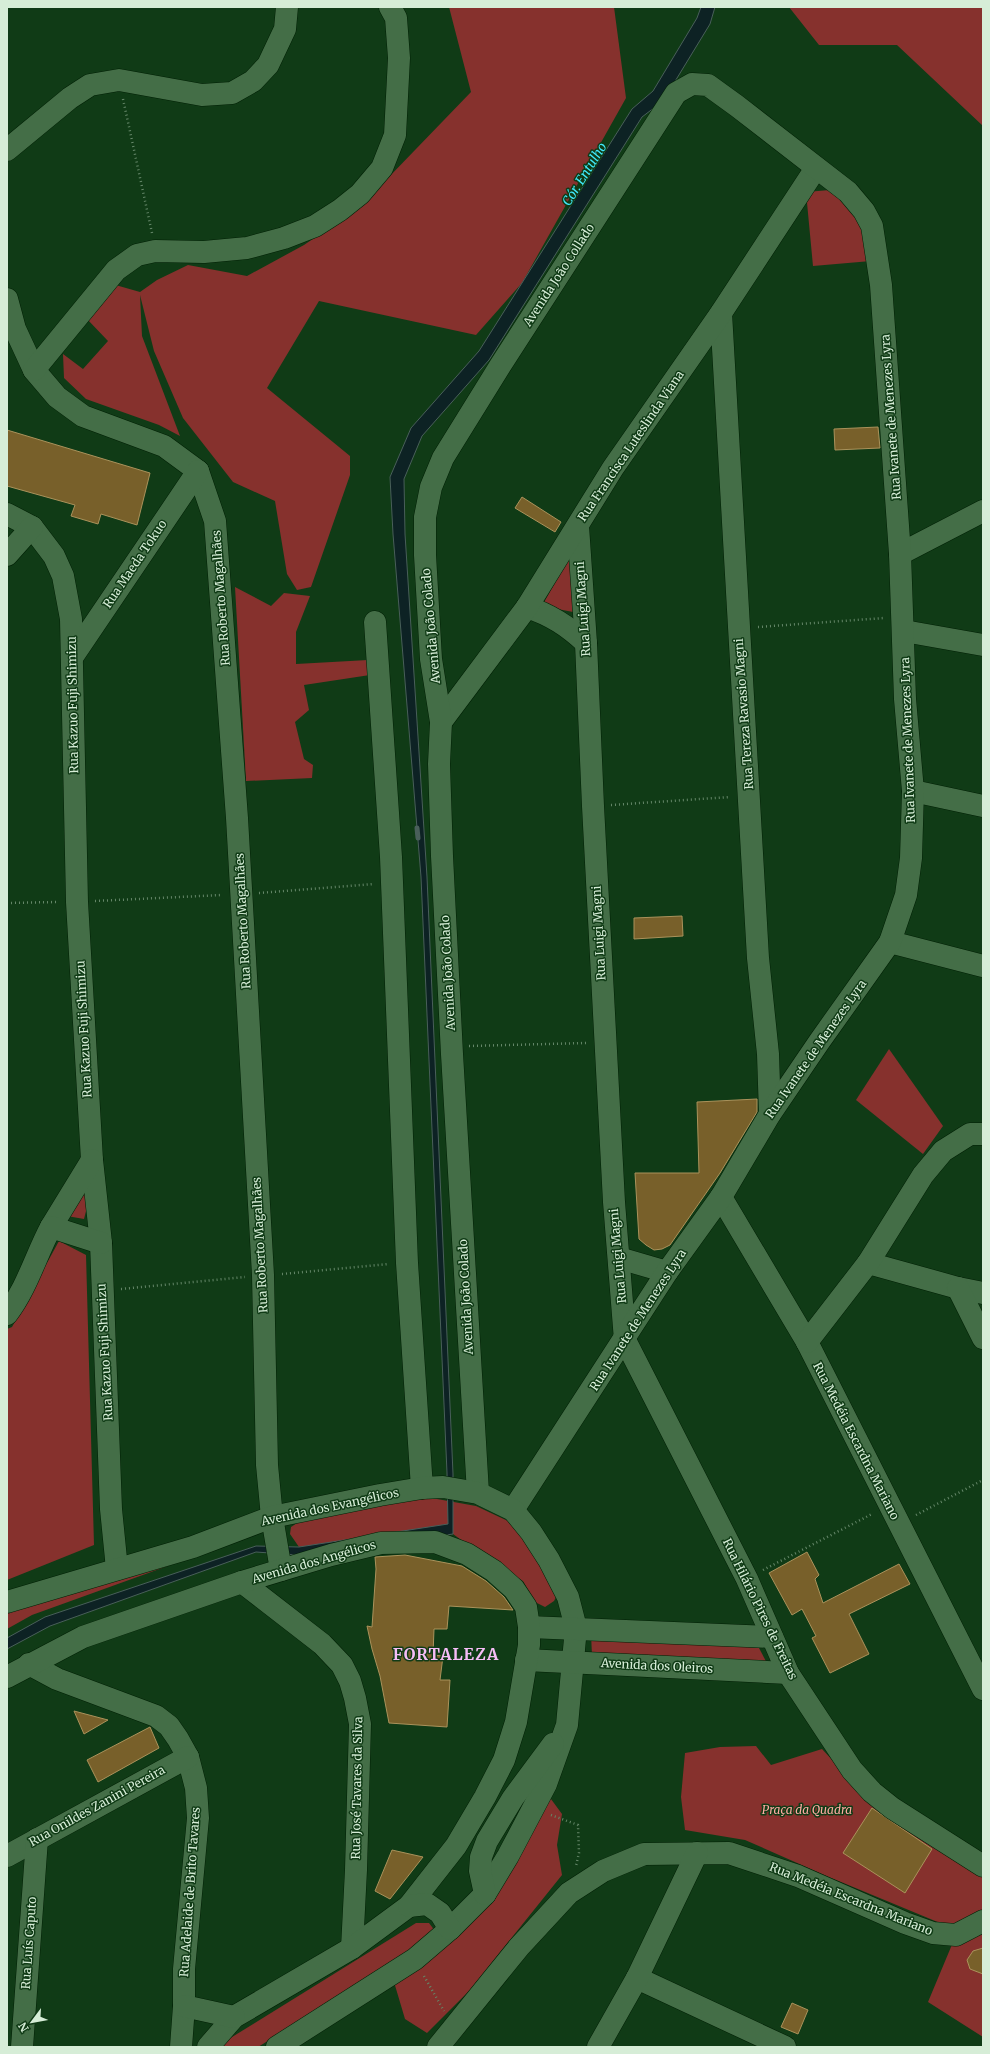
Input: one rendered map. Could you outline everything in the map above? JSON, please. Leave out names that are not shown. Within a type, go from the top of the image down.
[{"type":"street","points":[[7,150],[77,93],[90,85],[119,80],[202,95],[232,93],[253,81],[268,65],[285,29],[287,7]]},
{"type":"street","points":[[34,370],[116,270],[137,255],[156,251],[204,252],[247,248],[284,238],[315,226],[340,210],[360,194],[382,168],[395,135],[399,58],[396,18],[390,7]]},
{"type":"street","name":"Rua Ivanete de Menezes Lyra","points":[[513,1510],[625,1340],[667,1272],[721,1197],[770,1114],[818,1042],[890,942],[906,895],[911,858],[913,791],[905,699],[900,554],[881,284],[872,226],[864,211],[848,192],[708,85],[692,84],[676,93]]},
{"type":"street","name":"Avenida João Collado","points":[[443,458],[500,366],[676,93]]},
{"type":"street","name":"Rua Francisca Luteslinda Viana","points":[[441,722],[527,607],[613,468],[721,313],[816,168]]},
{"type":"street","points":[[7,299],[16,329],[34,370],[57,397],[83,416],[164,446],[198,471]]},
{"type":"street","name":"Rua Tereza Ravasio Magni","points":[[721,313],[738,629],[750,796],[758,958],[768,1054],[770,1114]]},
{"type":"street","name":"Avenida João Colado","points":[[443,458],[431,487],[426,509],[425,555],[431,659],[441,722],[439,764],[452,1046],[478,1493]]},
{"type":"street","name":"Rua Maeda Tokuo","points":[[73,656],[198,471]]},
{"type":"street","name":"Rua Roberto Magalhães","points":[[198,471],[215,521],[241,894],[263,1275],[267,1465],[272,1517],[281,1570]]},
{"type":"street","points":[[900,554],[983,511]]},
{"type":"street","name":"Rua Kazuo Fuji Shimizu","points":[[7,514],[32,527],[54,556],[63,576],[69,604],[73,656],[77,902],[92,1160],[101,1243],[111,1509],[117,1569]]},
{"type":"street","name":"Rua Luigi Magni","points":[[578,526],[586,643],[592,806],[614,1202],[625,1340]]},
{"type":"street","points":[[7,555],[32,527]]},
{"type":"street","points":[[527,607],[542,612],[564,624],[586,643]]},
{"type":"street","points":[[375,622],[391,883],[407,1263],[422,1488]]},
{"type":"street","points":[[903,624],[983,645]]},
{"type":"street","points":[[913,791],[983,806]]},
{"type":"street","points":[[890,942],[983,966]]},
{"type":"street","points":[[807,1342],[868,1264],[923,1175],[943,1151],[970,1134],[983,1134]]},
{"type":"street","points":[[7,1314],[27,1280],[51,1227],[92,1160]]},
{"type":"street","name":"Rua Medéia Escardna Mariano","points":[[721,1197],[807,1342],[898,1525],[983,1689]]},
{"type":"street","points":[[51,1227],[101,1243]]},
{"type":"street","points":[[619,1258],[667,1272]]},
{"type":"street","points":[[868,1264],[958,1288],[983,1293]]},
{"type":"street","points":[[958,1288],[983,1338]]},
{"type":"street","name":"Rua Hilário Pires de Freitas","points":[[625,1340],[747,1579],[788,1673],[852,1770],[872,1792],[933,1835],[983,1866]]},
{"type":"street","name":"Avenida dos Evangélicos","points":[[7,1602],[193,1547],[272,1517],[380,1495],[422,1488],[443,1487],[478,1493],[513,1510]]},
{"type":"street","points":[[277,2047],[415,1959],[450,1929],[485,1894],[546,1784],[567,1725],[576,1628],[568,1597],[549,1560],[531,1532],[513,1510]]},
{"type":"street","name":"Avenida dos Angélicos","points":[[7,1677],[65,1645],[83,1637],[242,1582],[331,1554],[381,1543],[435,1542],[467,1554],[494,1571],[514,1589],[526,1608],[529,1627],[529,1645],[516,1722],[504,1760],[485,1797],[456,1846],[409,1906],[352,1948],[234,2016]]},
{"type":"street","name":"Rua José Tavares da Silva","points":[[242,1582],[322,1644],[342,1665],[350,1680],[360,1724],[356,1870],[352,1948]]},
{"type":"street","points":[[529,1627],[772,1637]]},
{"type":"street","points":[[65,1645],[62,1663],[75,1685]]},
{"type":"street","name":"Avenida dos Oleiros","points":[[526,1660],[574,1661],[788,1673]]},
{"type":"street","name":"Rua Adelaide de Brito Tavares","points":[[29,1664],[57,1679],[156,1716],[169,1726],[188,1757],[196,1788],[198,1818],[184,1969],[184,2006],[181,2047]]},
{"type":"street","points":[[485,1894],[480,1871],[481,1857],[487,1841],[513,1798],[567,1725]]},
{"type":"street","name":"Rua Onildes Zanini Pereira","points":[[7,1856],[188,1757]]},
{"type":"street","name":"Rua Luís Caputo","points":[[22,2047],[37,1839]]},
{"type":"street","points":[[598,2047],[637,1978],[697,1853]]},
{"type":"street","name":"Rua Medéia Escardna Mariano","points":[[438,2047],[519,1947],[569,1893],[603,1871],[644,1854],[729,1853],[798,1876],[905,1923],[933,1933],[956,1935],[983,1921]]},
{"type":"street","points":[[409,1906],[427,1904],[440,1913],[450,1929]]},
{"type":"street","points":[[637,1978],[785,2047]]},
{"type":"street","points":[[184,2006],[234,2016],[208,2047]]},
{"type":"path","points":[[119,80],[156,251]]},
{"type":"path","points":[[738,629],[903,624]]},
{"type":"path","points":[[592,806],[750,796]]},
{"type":"path","points":[[7,903],[77,902],[241,894],[391,883]]},
{"type":"path","points":[[452,1046],[605,1043]]},
{"type":"path","points":[[102,1290],[407,1263]]},
{"type":"path","points":[[898,1525],[983,1480]]},
{"type":"path","points":[[747,1579],[889,1505]]},
{"type":"path","points":[[534,1808],[578,1825],[579,1853],[569,1893]]},
{"type":"path","points":[[415,1959],[453,2027]]},
{"type":"green space","points":[[449,7],[614,7],[626,98],[522,283],[476,335],[319,301],[267,388],[350,456],[350,475],[311,587],[297,590],[287,574],[275,501],[233,482],[183,418],[154,351],[140,295],[142,336],[180,436],[159,425],[86,399],[64,378],[63,354],[83,369],[108,341],[87,319],[112,284],[140,292],[157,280],[188,265],[247,276],[304,245],[360,207],[471,92]]},
{"type":"green space","points":[[789,7],[983,7],[983,126],[897,45],[819,45]]},
{"type":"green space","points":[[830,190],[854,199],[871,261],[813,266],[806,192]]},
{"type":"green space","points":[[572,552],[573,612],[542,606]]},
{"type":"green space","points":[[235,587],[271,606],[284,593],[310,596],[296,632],[296,664],[368,660],[370,675],[304,685],[309,710],[295,722],[304,759],[313,765],[312,778],[246,781]]},
{"type":"green space","points":[[889,1049],[943,1126],[923,1154],[856,1100]]},
{"type":"green space","points":[[78,1192],[90,1195],[84,1219],[67,1216]]},
{"type":"green space","points":[[59,1241],[86,1255],[94,1545],[7,1580],[7,1329],[12,1327]]},
{"type":"green space","points":[[426,1497],[476,1506],[514,1524],[559,1591],[554,1601],[545,1607],[535,1602],[523,1581],[489,1560],[453,1534],[387,1536],[299,1547],[290,1534],[291,1527],[308,1516]]},
{"type":"green space","points":[[237,1541],[32,1615],[7,1629],[7,1600]]},
{"type":"green space","points":[[591,1633],[759,1648],[770,1669],[592,1656]]},
{"type":"green space","name":"Praça da Quadra","points":[[756,1746],[771,1765],[822,1749],[860,1790],[983,1874],[983,2037],[928,2002],[956,1935],[940,1923],[745,1840],[685,1830],[681,1797],[685,1753],[720,1747]]},
{"type":"green space","points":[[548,1795],[562,1814],[557,1845],[562,1875],[469,1991],[427,2033],[405,2019],[394,1982],[443,1949],[480,1910]]},
{"type":"green space","points":[[416,1923],[429,1923],[435,1931],[423,1945],[258,2047],[220,2047],[224,2042]]},
{"type":"water","points":[[701,7],[715,7],[710,24],[663,101],[642,117],[489,360],[422,436],[404,479],[405,534],[427,877],[453,1474],[453,1534],[297,1555],[256,1552],[50,1626],[7,1649],[7,1638],[45,1617],[256,1546],[299,1547],[448,1524],[421,877],[393,534],[390,477],[411,428],[479,351],[632,109],[653,91],[697,18]]},
{"type":"building","points":[[878,427],[880,448],[835,450],[834,429]]},
{"type":"building","points":[[7,430],[150,473],[137,525],[101,514],[98,524],[71,516],[75,505],[7,486]]},
{"type":"building","points":[[522,497],[561,522],[555,532],[515,508]]},
{"type":"building","points":[[682,916],[683,936],[634,939],[634,918]]},
{"type":"building","points":[[757,1099],[757,1112],[720,1173],[670,1245],[662,1249],[654,1250],[646,1245],[639,1239],[635,1173],[699,1173],[697,1102]]},
{"type":"building","points":[[807,1552],[819,1575],[815,1579],[823,1603],[899,1564],[910,1584],[849,1614],[869,1654],[830,1673],[812,1638],[816,1636],[802,1609],[792,1615],[769,1573]]},
{"type":"building","points":[[405,1555],[462,1566],[486,1581],[504,1597],[513,1610],[449,1606],[447,1629],[434,1629],[433,1655],[443,1656],[440,1680],[450,1680],[447,1727],[389,1723],[380,1676],[367,1626],[372,1627],[376,1569],[375,1557]]},
{"type":"building","points":[[74,1711],[108,1720],[84,1734]]},
{"type":"building","points":[[150,1727],[159,1748],[98,1782],[87,1760]]},
{"type":"building","points":[[872,1808],[932,1849],[905,1893],[843,1853]]},
{"type":"building","points":[[392,1850],[423,1857],[390,1899],[375,1891]]},
{"type":"building","points":[[983,1948],[983,1974],[970,1969],[967,1960],[973,1951]]},
{"type":"building","points":[[792,2003],[808,2010],[798,2034],[781,2027]]},
{"type":"waterway","points":[[417,828],[418,838]]},
{"type":"district","name":"FORTALEZA","points":[[446,1654]]},
{"type":"water label","name":"Cór. Entulho","points":[[584,174]]}]
